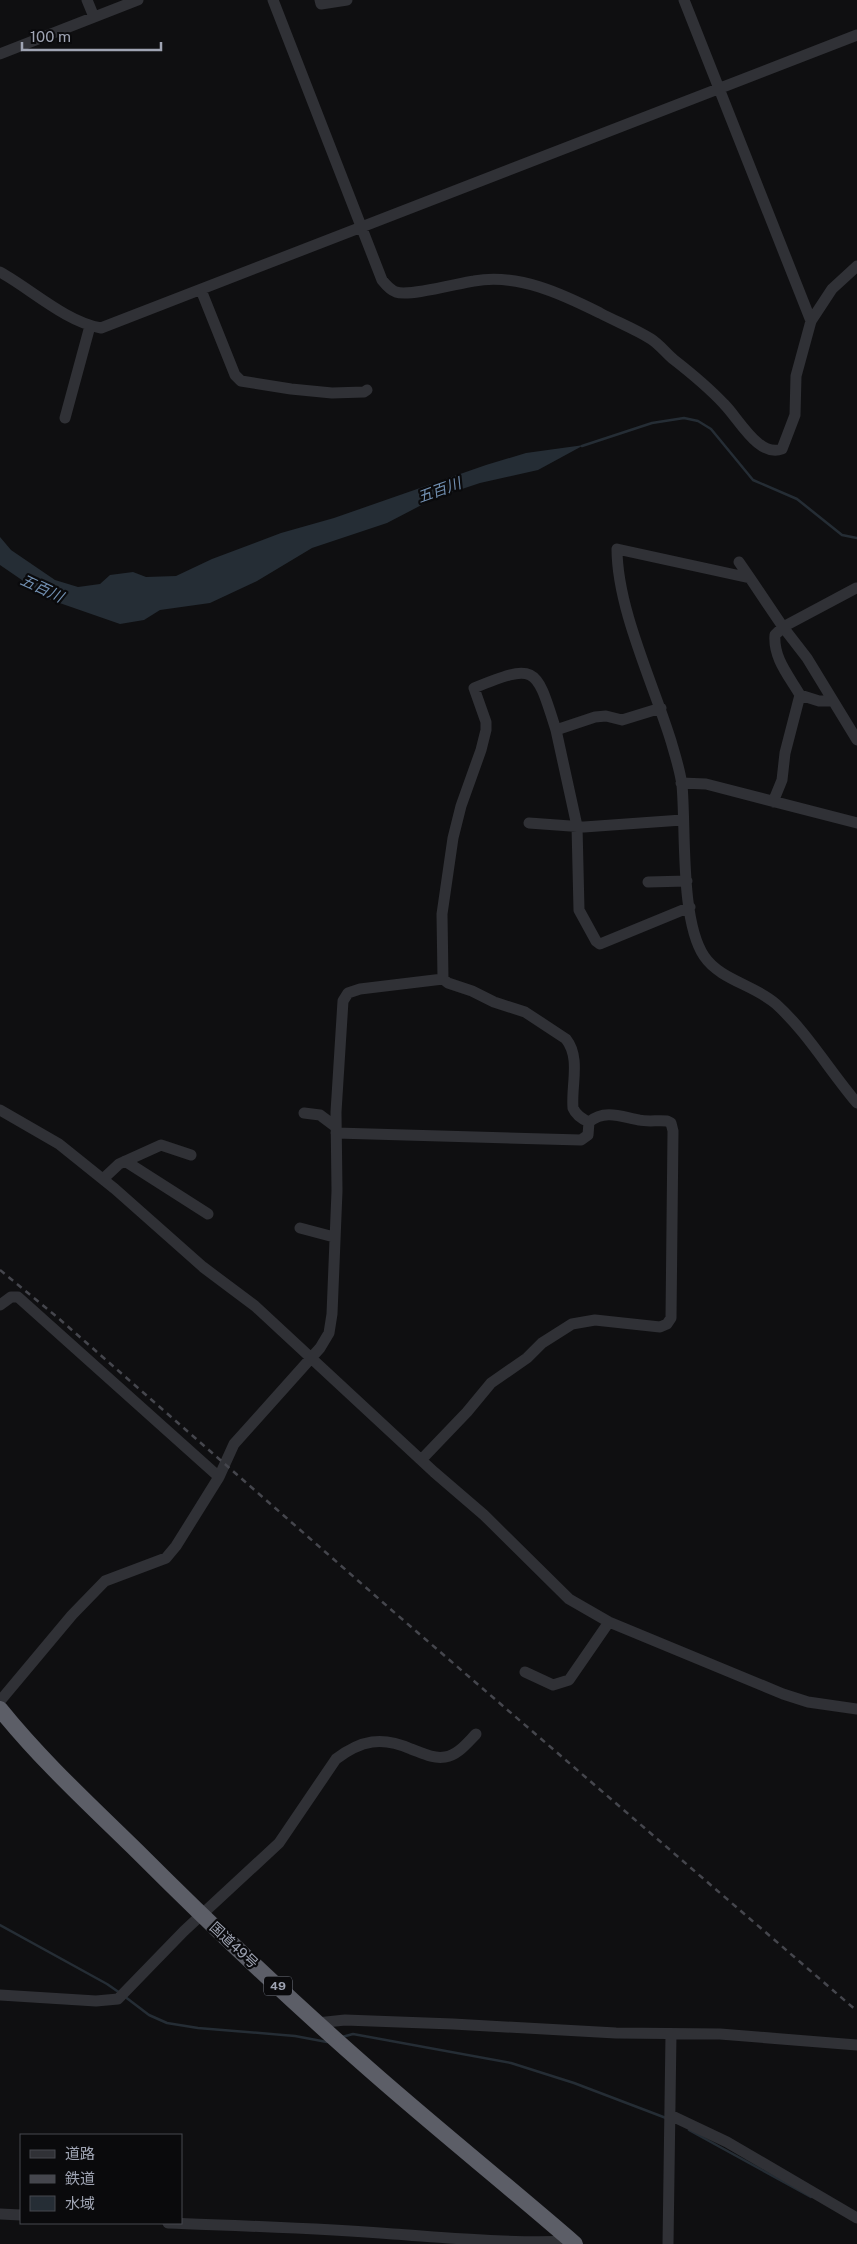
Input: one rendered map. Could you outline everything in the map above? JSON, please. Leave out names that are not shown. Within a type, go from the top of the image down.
[{"type":"highway","name":"国道49号","points":[[0,1709],[45,1760],[202,1914],[317,2023],[403,2099],[528,2202],[573,2243]]},
{"type":"street","points":[[87,0],[94,17]]},
{"type":"street","points":[[0,54],[138,0]]},
{"type":"street","points":[[273,0],[382,280],[386,286],[397,293],[439,289],[475,280],[512,279],[538,287],[596,311],[652,339],[724,404],[758,444],[776,452],[782,450],[792,424],[796,403],[796,376],[811,320],[832,289],[857,266]]},
{"type":"street","points":[[320,0],[321,4],[347,0]]},
{"type":"street","points":[[684,0],[811,320]]},
{"type":"street","points":[[0,272],[90,326],[101,328],[857,35]]},
{"type":"street","points":[[201,290],[235,375],[241,381],[332,392],[364,392],[367,390]]},
{"type":"street","points":[[66,418],[90,326]]},
{"type":"street","points":[[750,578],[617,549],[625,606],[661,708],[681,783],[687,881],[690,907],[698,944],[709,962],[724,974],[766,995],[778,1006],[791,1019],[857,1103]]},
{"type":"street","points":[[739,562],[783,627],[807,658],[857,740]]},
{"type":"street","points":[[833,701],[818,701],[800,695],[774,649],[775,635],[783,627],[856,588]]},
{"type":"street","points":[[443,979],[442,914],[453,838],[461,806],[482,750],[486,730],[486,722],[474,688],[514,673],[529,673],[536,679],[556,730],[577,826],[579,910],[598,943],[690,907]]},
{"type":"street","points":[[773,802],[782,780],[785,753],[800,695]]},
{"type":"street","points":[[556,730],[595,717],[606,716],[622,720],[661,708]]},
{"type":"street","points":[[681,783],[706,784],[857,823]]},
{"type":"street","points":[[528,823],[577,826],[682,820]]},
{"type":"street","points":[[648,882],[687,881]]},
{"type":"street","points":[[0,1701],[39,1654],[105,1581],[166,1558],[176,1546],[219,1477],[234,1444],[325,1341],[330,1327],[337,1191],[336,1130],[344,997],[352,991],[360,989],[443,979],[448,983],[472,991],[494,1002],[525,1012],[566,1039],[571,1045],[574,1062],[573,1108],[578,1116],[589,1122]]},
{"type":"street","points":[[0,1110],[59,1144],[103,1179],[203,1266],[254,1306],[434,1472],[498,1528],[569,1599],[609,1622],[783,1694],[808,1702],[857,1709]]},
{"type":"street","points":[[304,1113],[320,1115],[336,1130],[581,1140],[588,1136],[589,1122],[594,1118],[602,1116],[616,1115],[636,1120],[668,1121],[673,1126],[669,1322],[665,1326],[660,1327],[595,1320],[572,1324],[542,1343],[527,1358],[491,1383],[467,1412],[422,1459]]},
{"type":"street","points":[[103,1179],[119,1164],[161,1145],[191,1155]]},
{"type":"street","points":[[125,1161],[208,1214]]},
{"type":"street","points":[[300,1228],[334,1237]]},
{"type":"street","points":[[0,1305],[11,1297],[18,1297],[219,1477]]},
{"type":"street","points":[[525,1672],[553,1685],[569,1680],[609,1622]]},
{"type":"street","points":[[0,1995],[96,2001],[118,1999],[202,1914],[279,1843],[336,1759],[344,1752],[362,1744],[382,1740],[392,1741],[426,1755],[444,1758],[464,1747],[476,1734]]},
{"type":"street","points":[[317,2023],[354,2020],[616,2033],[720,2034],[857,2045]]},
{"type":"street","points":[[668,2244],[670,2034]]},
{"type":"street","points":[[670,2115],[727,2142],[857,2218]]},
{"type":"street","points":[[0,2214],[20,2215]]},
{"type":"street","points":[[182,2224],[392,2234],[460,2240],[552,2244],[573,2243]]},
{"type":"water","points":[[584,445],[538,470],[480,483],[435,498],[387,523],[312,548],[257,581],[210,603],[160,610],[144,620],[120,624],[51,600],[0,565],[0,537],[11,550],[55,580],[78,587],[100,584],[110,575],[133,572],[146,577],[176,576],[212,559],[281,533],[334,518],[486,465],[526,453]]},
{"type":"waterway","name":"五百川","points":[[582,446],[652,423],[684,418],[698,421],[711,429],[753,480],[797,499],[842,535],[857,538]]},
{"type":"waterway","points":[[0,1925],[120,1993]]},
{"type":"waterway","points":[[124,1996],[149,2015],[167,2023],[198,2028],[295,2036],[327,2042]]},
{"type":"waterway","points":[[342,2037],[353,2034],[511,2063],[574,2083],[666,2118]]},
{"type":"waterway","points":[[689,2130],[811,2197]]},
{"type":"railway","points":[[0,1270],[57,1317],[395,1613],[857,2011]]}]
